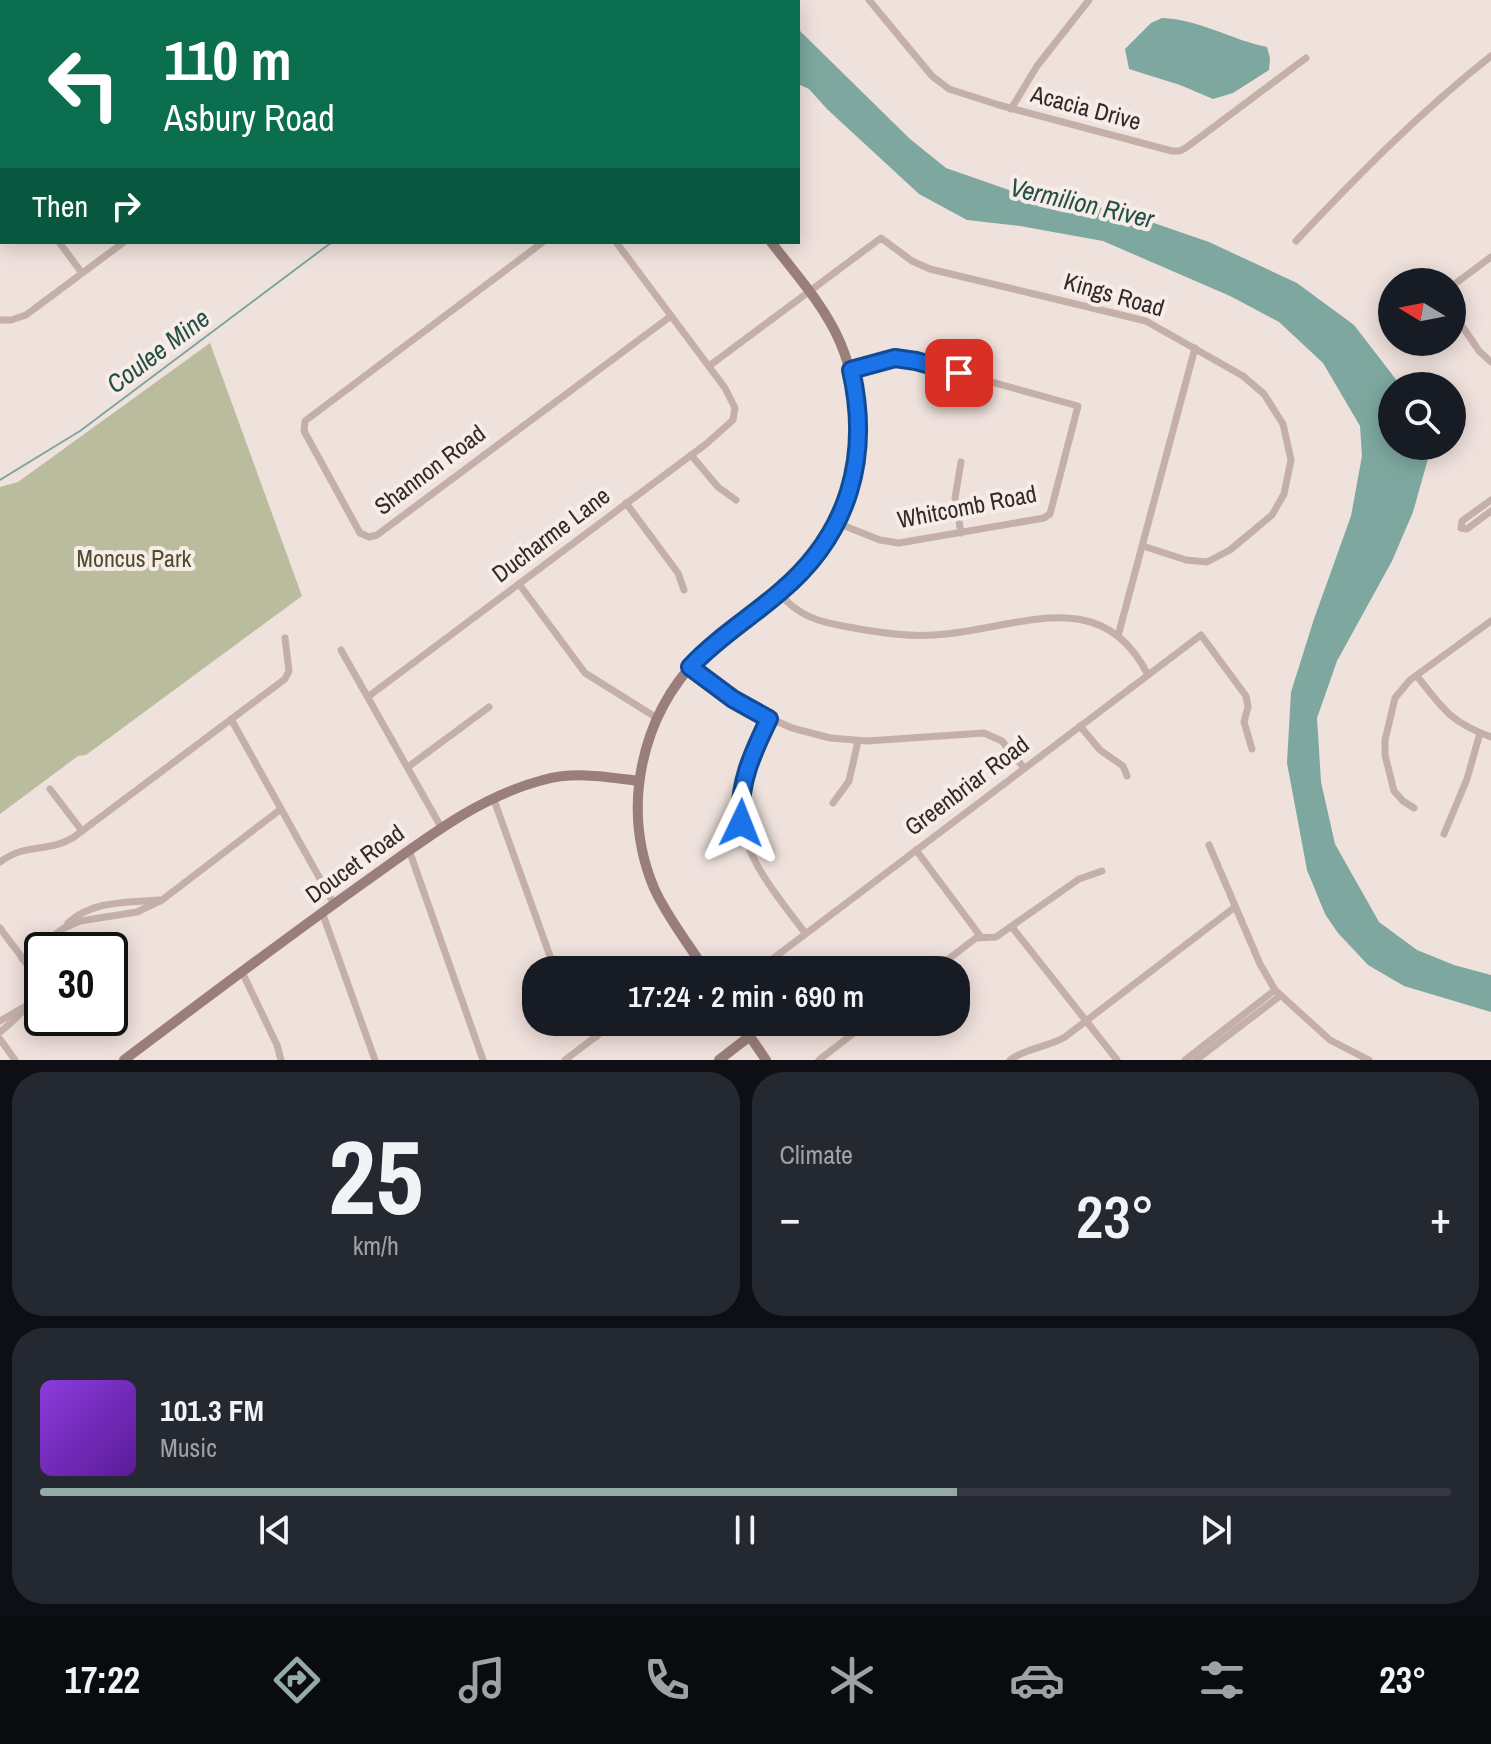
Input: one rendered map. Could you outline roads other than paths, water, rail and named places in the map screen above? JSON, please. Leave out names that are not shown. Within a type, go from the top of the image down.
[{"type":"street","name":"Acacia Drive","points":[[869,0],[941,84],[1011,109],[1180,151],[1306,58]]},
{"type":"street","points":[[1011,109],[1037,66],[1089,0]]},
{"type":"street","points":[[1296,241],[1395,139],[1491,56]]},
{"type":"street","name":"Kings Road","points":[[709,366],[875,240],[883,239],[924,267],[1137,318],[1250,381],[1272,403],[1288,436],[1291,460],[1280,502],[1267,521],[1215,560],[1197,563],[1143,546]]},
{"type":"street","points":[[60,244],[82,273]]},
{"type":"street","points":[[0,320],[26,315],[121,244]]},
{"type":"street","name":"Shannon Road","points":[[540,244],[305,421],[304,431],[360,533],[369,537],[377,535],[671,316]]},
{"type":"street","points":[[620,244],[709,366]]},
{"type":"street","points":[[696,956],[662,903],[647,868],[639,834],[639,781],[646,746],[673,689],[690,667],[709,647],[779,593],[809,565],[837,523],[850,489],[858,445],[858,414],[851,370],[834,330],[772,244]]},
{"type":"street","points":[[1466,276],[1491,257]]},
{"type":"street","points":[[1466,332],[1491,362]]},
{"type":"street","points":[[1118,636],[1195,348]]},
{"type":"street","name":"Whitcomb Road","points":[[837,523],[889,542],[909,542],[1044,518],[1050,514],[1078,406],[916,361],[895,358],[851,370]]},
{"type":"street","name":"Ducharme Lane","points":[[369,696],[691,455],[733,420],[735,408],[729,394],[709,366]]},
{"type":"street","points":[[691,455],[718,487],[736,500]]},
{"type":"street","points":[[961,462],[955,498],[961,533]]},
{"type":"street","points":[[1491,500],[1462,521],[1461,528],[1467,529],[1491,511]]},
{"type":"street","points":[[626,503],[678,573],[684,590]]},
{"type":"street","points":[[519,584],[585,673],[657,718]]},
{"type":"street","points":[[779,593],[797,612],[815,621],[894,635],[949,634],[1059,616],[1084,620],[1118,636],[1139,659],[1148,675]]},
{"type":"street","points":[[1414,808],[1394,791],[1384,750],[1395,698],[1404,685],[1491,621]]},
{"type":"street","name":"Greenbriar Road","points":[[776,956],[1201,635],[1246,696],[1245,727],[1252,749]]},
{"type":"street","points":[[0,862],[23,849],[57,845],[82,831],[287,678],[285,638]]},
{"type":"street","points":[[341,650],[441,827]]},
{"type":"street","points":[[690,667],[733,699],[769,719],[808,733],[858,741],[984,733],[1002,741],[1024,768]]},
{"type":"street","points":[[1417,676],[1452,719],[1491,737]]},
{"type":"street","points":[[408,767],[489,707]]},
{"type":"street","points":[[231,719],[334,904]]},
{"type":"street","points":[[769,719],[744,776],[741,823],[748,849],[760,872],[805,933]]},
{"type":"street","points":[[1080,726],[1100,750],[1123,766],[1127,776]]},
{"type":"street","points":[[1444,834],[1467,779],[1480,733]]},
{"type":"street","points":[[833,803],[853,773],[858,741]]},
{"type":"street","name":"Doucet Road","points":[[124,1060],[441,827],[523,786],[557,776],[639,781]]},
{"type":"street","points":[[50,789],[82,831]]},
{"type":"street","points":[[494,800],[550,956]]},
{"type":"street","points":[[22,959],[64,928],[80,921],[137,912],[162,900],[281,809]]},
{"type":"street","points":[[1209,845],[1260,964],[1278,993],[1324,1035],[1353,1054],[1369,1060]]},
{"type":"street","points":[[409,850],[483,1060]]},
{"type":"street","points":[[916,850],[981,937]]},
{"type":"street","points":[[952,956],[981,937],[994,938],[1079,879],[1102,871]]},
{"type":"street","points":[[1010,1060],[1019,1054],[1053,1044],[1235,907]]},
{"type":"street","points":[[322,912],[375,1060]]},
{"type":"street","points":[[1012,927],[1117,1060]]},
{"type":"street","points":[[0,928],[24,962]]},
{"type":"street","points":[[242,972],[277,1045],[281,1060]]},
{"type":"street","points":[[1185,1060],[1278,993]]},
{"type":"street","points":[[1196,1060],[1278,993]]},
{"type":"street","points":[[0,1021],[24,1008]]},
{"type":"street","points":[[0,1032],[24,1011]]},
{"type":"street","points":[[719,1060],[750,1036],[766,1060]]},
{"type":"street","points":[[819,1060],[850,1036]]},
{"type":"street","points":[[565,1060],[596,1037]]},
{"type":"street","points":[[0,1039],[15,1060]]},
{"type":"street","points":[[1346,1060],[1353,1054]]},
{"type":"water","points":[[1162,18],[1189,22],[1267,47],[1269,70],[1233,93],[1213,99],[1129,69],[1125,49],[1151,23]]},
{"type":"water","points":[[800,31],[910,139],[946,168],[1009,190],[1119,211],[1209,242],[1297,283],[1354,325],[1390,372],[1378,372],[1378,460],[1428,460],[1413,512],[1392,561],[1337,661],[1317,718],[1321,782],[1335,844],[1379,922],[1417,950],[1491,975],[1491,1012],[1404,986],[1368,965],[1325,914],[1307,870],[1287,763],[1291,692],[1351,516],[1362,456],[1360,426],[1323,363],[1279,322],[1230,296],[1103,241],[967,220],[919,194],[809,89],[800,85]]},
{"type":"waterway","name":"Coulee Mine","points":[[0,480],[80,431],[329,244]]},
{"type":"water label","name":"Vermilion River","points":[[1082,203]]},
{"type":"park label","name":"Moncus Park","points":[[134,559]]}]
